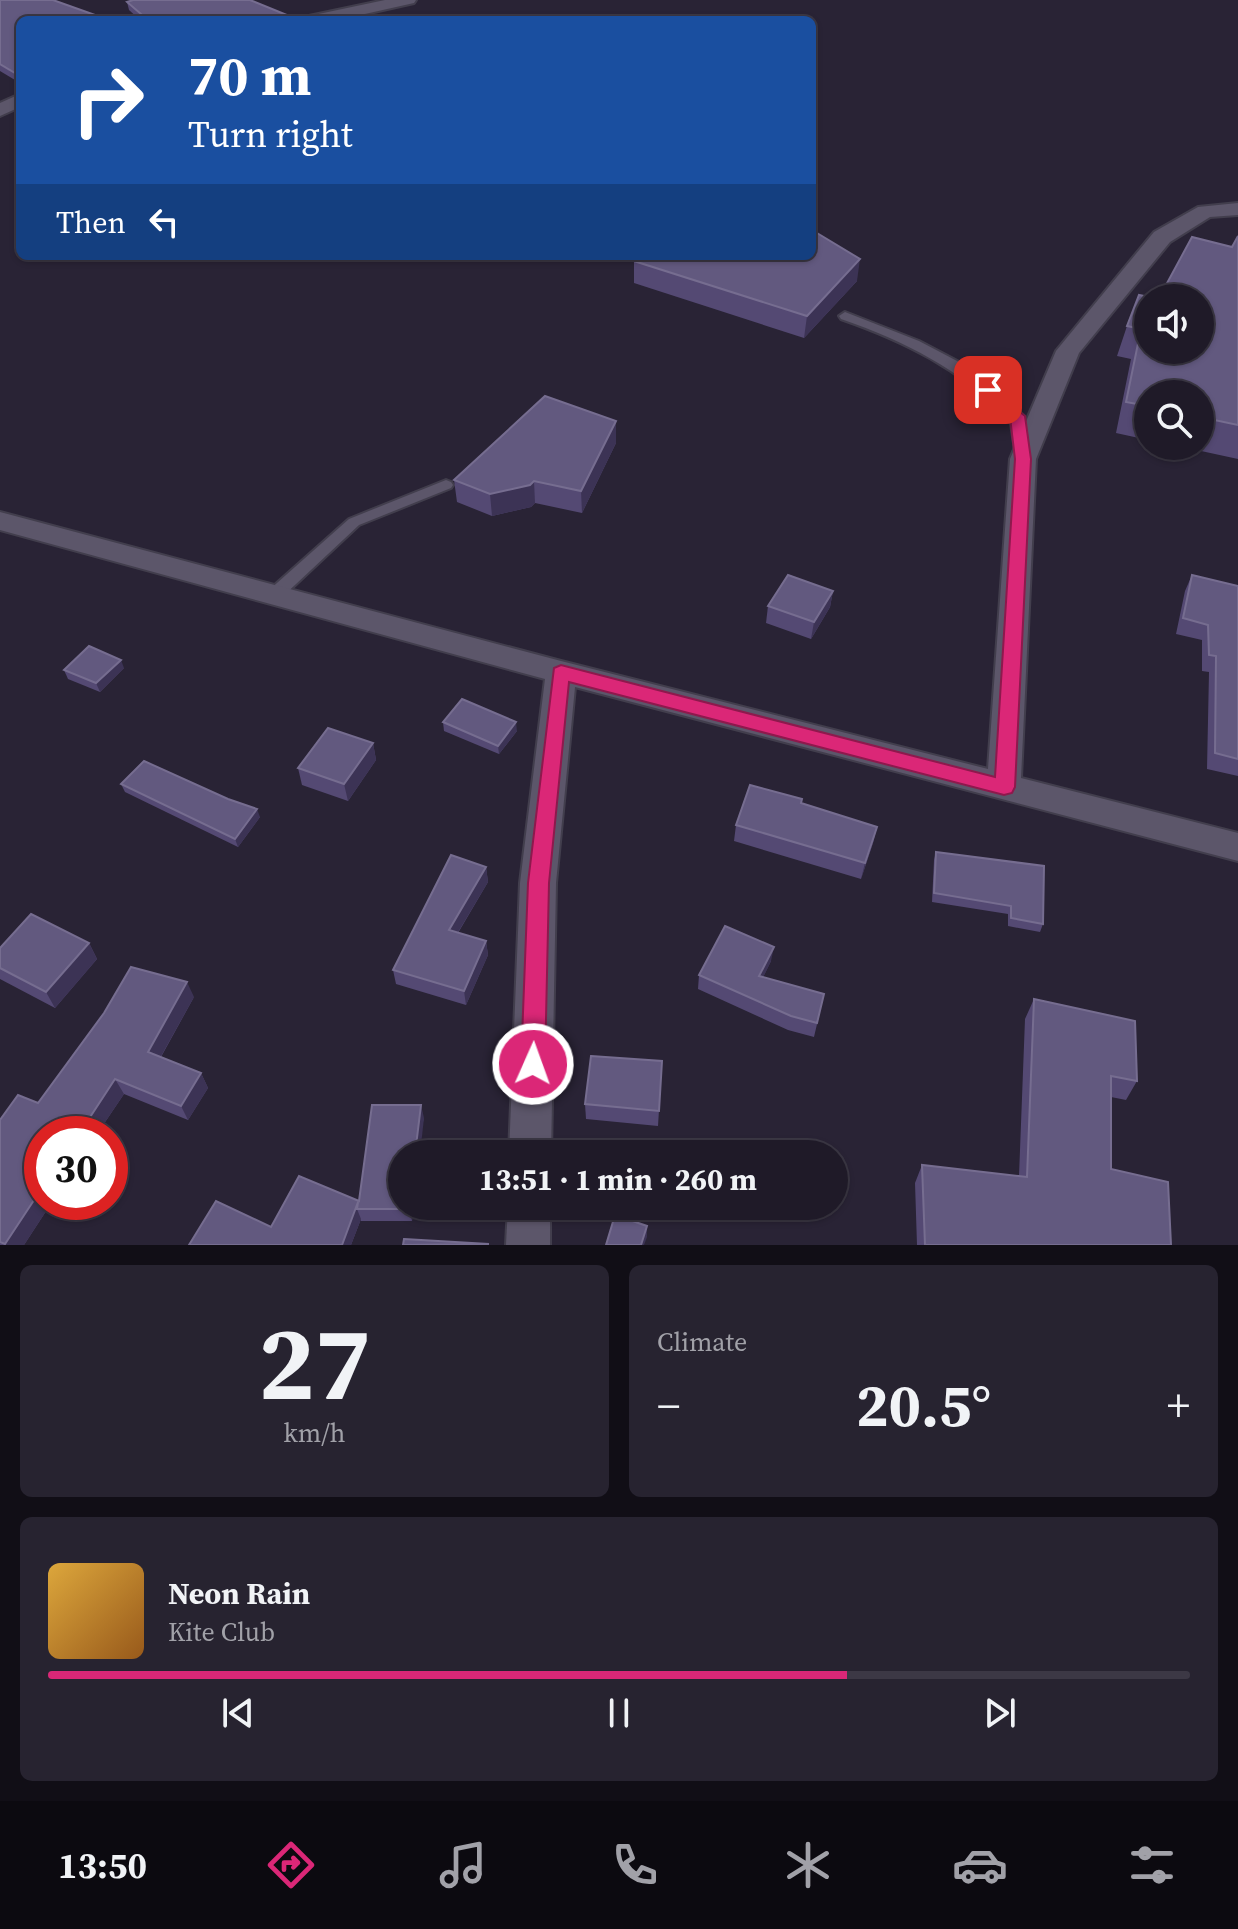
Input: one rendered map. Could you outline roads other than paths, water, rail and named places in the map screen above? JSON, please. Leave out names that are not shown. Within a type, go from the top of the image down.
[{"type":"street","points":[[334,16],[408,0]]},
{"type":"street","points":[[1004,787],[1023,459],[1068,351],[1162,237],[1205,211],[1238,209]]},
{"type":"street","points":[[0,549],[13,525],[561,672],[1238,847]]},
{"type":"street","points":[[530,1140],[538,883],[561,672]]},
{"type":"street","points":[[528,1245],[529,1220]]},
{"type":"lane","points":[[845,316],[894,334],[953,364],[988,390],[1017,416],[1023,459]]},
{"type":"lane","points":[[274,595],[354,522],[446,485]]}]
